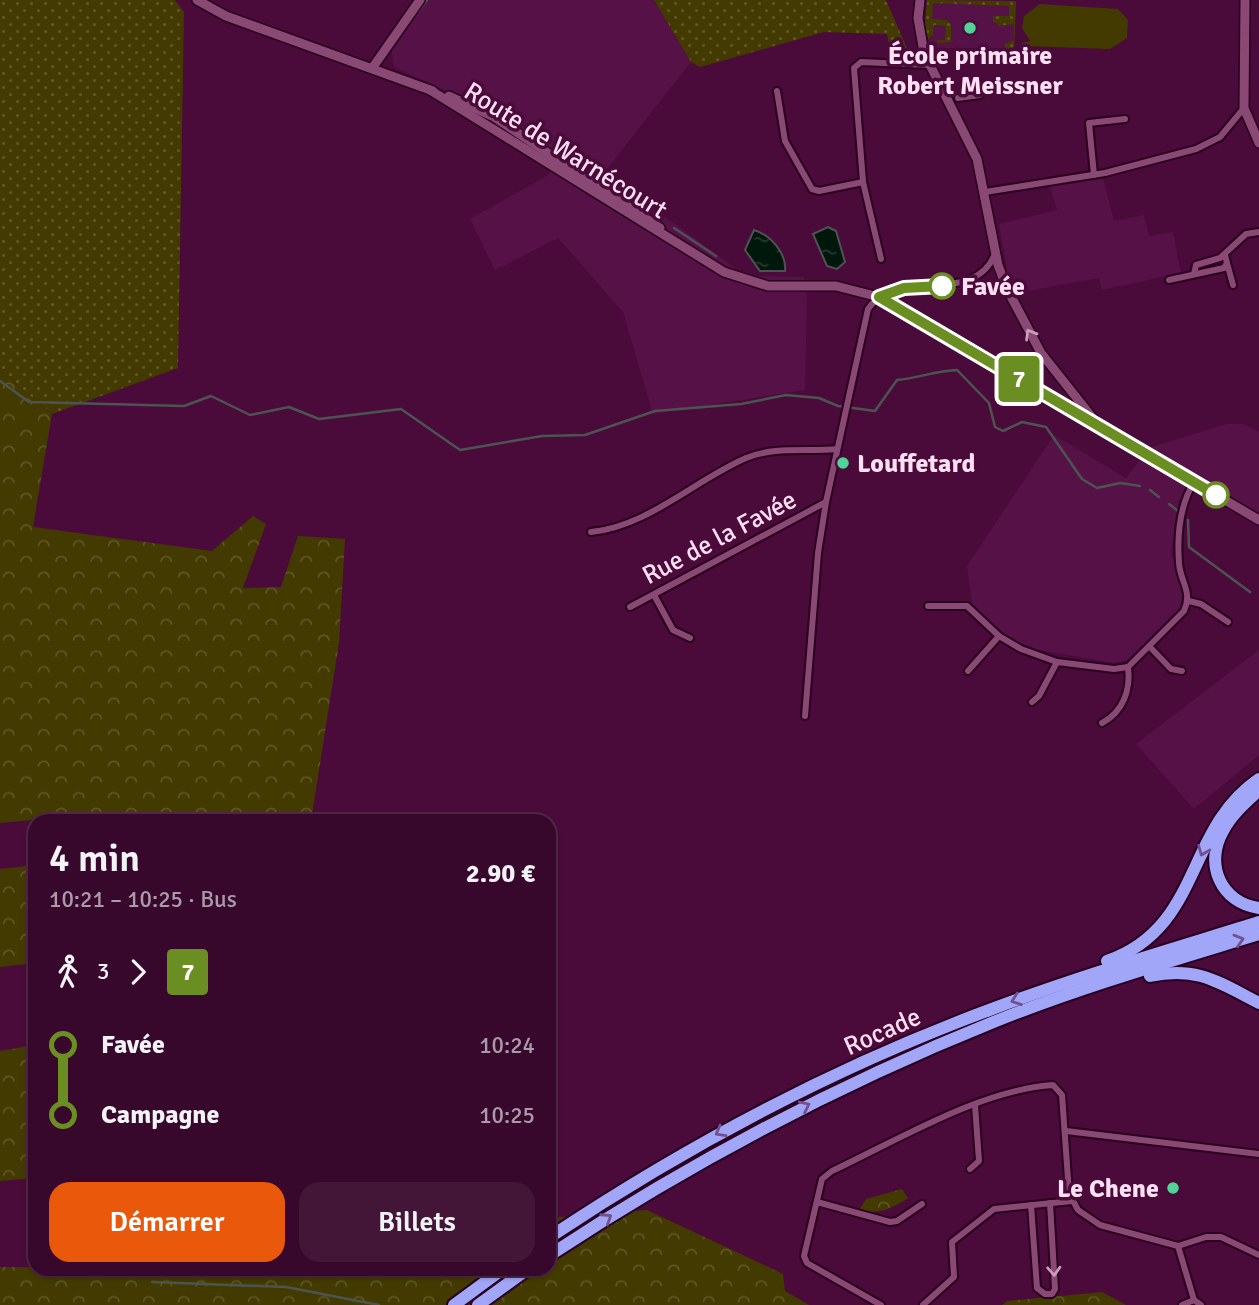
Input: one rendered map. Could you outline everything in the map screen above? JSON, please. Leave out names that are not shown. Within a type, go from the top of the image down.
[{"type":"highway","points":[[1081,977],[1094,966],[1139,946],[1169,918],[1182,899],[1217,821],[1238,796],[1259,779]]},
{"type":"highway","points":[[1259,790],[1222,832],[1215,866],[1218,880],[1227,894],[1237,902],[1259,908]]},
{"type":"highway","name":"Rocade","points":[[556,1233],[623,1188],[743,1120],[892,1049],[1081,977],[1259,922]]},
{"type":"highway","points":[[556,1251],[634,1200],[749,1134],[877,1071],[1038,1006],[1259,934]]},
{"type":"highway","points":[[1038,1006],[1132,979],[1185,971],[1215,980],[1259,1003]]},
{"type":"highway","points":[[454,1305],[493,1276]]},
{"type":"highway","points":[[478,1305],[518,1276]]},
{"type":"main road","name":"Route de Warnécourt","points":[[197,0],[249,24],[430,90],[724,272],[748,281],[791,287],[836,286],[879,297],[1259,520]]},
{"type":"main road","points":[[373,67],[420,0]]},
{"type":"main road","points":[[919,0],[919,32],[929,65],[970,142],[985,192],[996,252],[1007,289],[1041,353],[1101,427]]},
{"type":"main road","points":[[1245,0],[1244,108],[1259,143]]},
{"type":"street","points":[[881,258],[863,182],[857,132],[855,64],[929,65]]},
{"type":"street","points":[[777,91],[785,141],[812,189],[819,191],[863,182]]},
{"type":"street","points":[[958,97],[980,95]]},
{"type":"street","points":[[985,192],[1151,163],[1196,149],[1220,137],[1244,108]]},
{"type":"street","points":[[1094,174],[1089,123],[1125,119]]},
{"type":"street","points":[[1169,281],[1224,268],[1226,259],[1246,234],[1259,232]]},
{"type":"street","points":[[805,716],[818,553],[836,449],[868,309],[879,297],[904,288],[963,282],[991,264],[996,252]]},
{"type":"street","points":[[1226,259],[1233,285]]},
{"type":"street","points":[[591,532],[615,527],[639,516],[748,457],[786,450],[836,449]]},
{"type":"street","points":[[928,606],[967,606],[999,636],[1021,649],[1057,662],[1114,669],[1128,667],[1184,611],[1189,601],[1179,564],[1183,501],[1194,482]]},
{"type":"street","name":"Rue de la Favée","points":[[630,607],[826,502]]},
{"type":"street","points":[[654,595],[673,630],[690,638]]},
{"type":"street","points":[[1189,601],[1201,604],[1228,622]]},
{"type":"street","points":[[968,671],[999,636]]},
{"type":"street","points":[[1150,647],[1171,669],[1182,671]]},
{"type":"street","points":[[1032,702],[1039,696],[1057,662]]},
{"type":"street","points":[[1102,723],[1121,710],[1130,679],[1128,667]]},
{"type":"street","points":[[881,1305],[807,1263],[804,1256],[822,1179],[832,1171],[975,1105],[1023,1087],[1053,1085],[1062,1095],[1072,1201],[1086,1218],[1100,1225],[1178,1246],[1206,1237],[1221,1237],[1259,1255]]},
{"type":"street","points":[[970,1169],[979,1161],[975,1105]]},
{"type":"street","points":[[1066,1131],[1259,1154]]},
{"type":"street","points":[[923,1305],[954,1277],[952,1242],[994,1209],[1072,1201]]},
{"type":"street","points":[[817,1202],[890,1222],[897,1221],[922,1204]]},
{"type":"street","points":[[1031,1205],[1037,1288],[1045,1294],[1052,1294],[1055,1289],[1050,1203]]},
{"type":"street","points":[[1178,1246],[1195,1300],[1201,1305]]},
{"type":"street","points":[[1182,1305],[1195,1300]]},
{"type":"shaded area","points":[[419,0],[654,0],[691,62],[607,169],[609,176],[738,270],[757,276],[804,277],[807,296],[805,390],[653,414],[623,312],[558,238],[495,270],[470,219],[550,174],[546,147],[484,108],[394,67],[391,46]]},
{"type":"shaded area","name":"École primaire Robert Meissner","points":[[927,0],[1016,1],[1014,53],[979,57],[967,48],[930,48],[925,24]]},
{"type":"shaded area","points":[[1103,178],[1114,221],[1144,215],[1149,236],[1173,232],[1181,273],[1102,290],[1099,278],[1016,293],[1008,275],[999,224],[1057,210],[1050,186]]},
{"type":"shaded area","points":[[1226,424],[1244,424],[1259,432],[1259,527],[1186,486],[1179,501],[1171,553],[1184,592],[1180,609],[1128,660],[1114,663],[1033,649],[1004,636],[972,603],[967,566],[1054,435],[1126,478],[1149,448]]},
{"type":"shaded area","points":[[1259,650],[1259,755],[1194,809],[1136,744]]},
{"type":"green space","points":[[0,0],[175,0],[184,12],[178,368],[52,414],[0,371]]},
{"type":"green space","points":[[654,0],[886,0],[910,55],[892,56],[887,34],[824,32],[700,67],[691,62]]},
{"type":"green space","points":[[927,0],[1016,1],[1014,53],[1004,54],[1005,44],[1014,40],[1014,24],[998,26],[998,23],[993,22],[993,16],[1009,16],[1009,6],[933,3],[932,19],[947,20],[951,25],[951,42],[939,43],[936,40],[945,40],[946,26],[934,25],[933,34],[928,40],[925,24]]},
{"type":"green space","points":[[1040,4],[1118,9],[1128,20],[1127,38],[1110,49],[1022,46],[1022,43],[1030,41],[1022,28],[1024,16]]},
{"type":"green space","points":[[0,371],[52,414],[33,527],[212,551],[253,516],[266,524],[243,588],[281,587],[298,536],[345,539],[339,643],[312,814],[28,814],[28,820],[0,823]]},
{"type":"green space","points":[[28,866],[28,964],[0,967],[0,869]]},
{"type":"green space","points":[[28,1046],[28,1179],[0,1181],[0,1051]]},
{"type":"green space","points":[[902,1189],[908,1198],[891,1208],[873,1212],[860,1209],[866,1199]]},
{"type":"green space","points":[[647,1210],[783,1274],[785,1291],[809,1305],[0,1305],[0,1267],[28,1267],[28,1276],[556,1276],[556,1218]]},
{"type":"green space","points":[[1102,1292],[1126,1305],[1002,1305],[1007,1301]]},
{"type":"water","points":[[828,227],[836,231],[845,262],[837,269],[827,266],[813,234]]},
{"type":"water","points":[[754,230],[766,236],[780,251],[785,271],[760,271],[745,250]]},
{"type":"waterway","points":[[407,26],[427,0]]},
{"type":"waterway","points":[[674,228],[716,256]]},
{"type":"waterway","points":[[0,381],[29,402],[184,406],[211,396],[250,415],[289,407],[319,419],[401,409],[460,450],[542,436],[585,435],[655,411],[741,404],[786,395],[819,398],[838,406],[875,411],[897,380],[957,370],[989,403],[995,427],[1003,431],[1022,422],[1046,427],[1082,479],[1097,488],[1120,483],[1140,486]]},
{"type":"waterway","points":[[1150,490],[1159,497]]},
{"type":"waterway","points":[[1169,504],[1178,511]]},
{"type":"waterway","points":[[1188,520],[1189,547],[1250,592]]},
{"type":"waterway","points":[[152,1282],[286,1287],[379,1305]]},
{"type":"bus line","name":"7","points":[[942,286],[904,288],[879,297],[1216,495]]},
{"type":"place","name":"École primaire Robert Meissner","points":[[970,28]]},
{"type":"place","name":"Favée","points":[[942,286]]},
{"type":"place","name":"Louffetard","points":[[843,463]]},
{"type":"place","name":"Le Chene","points":[[1173,1188]]}]
